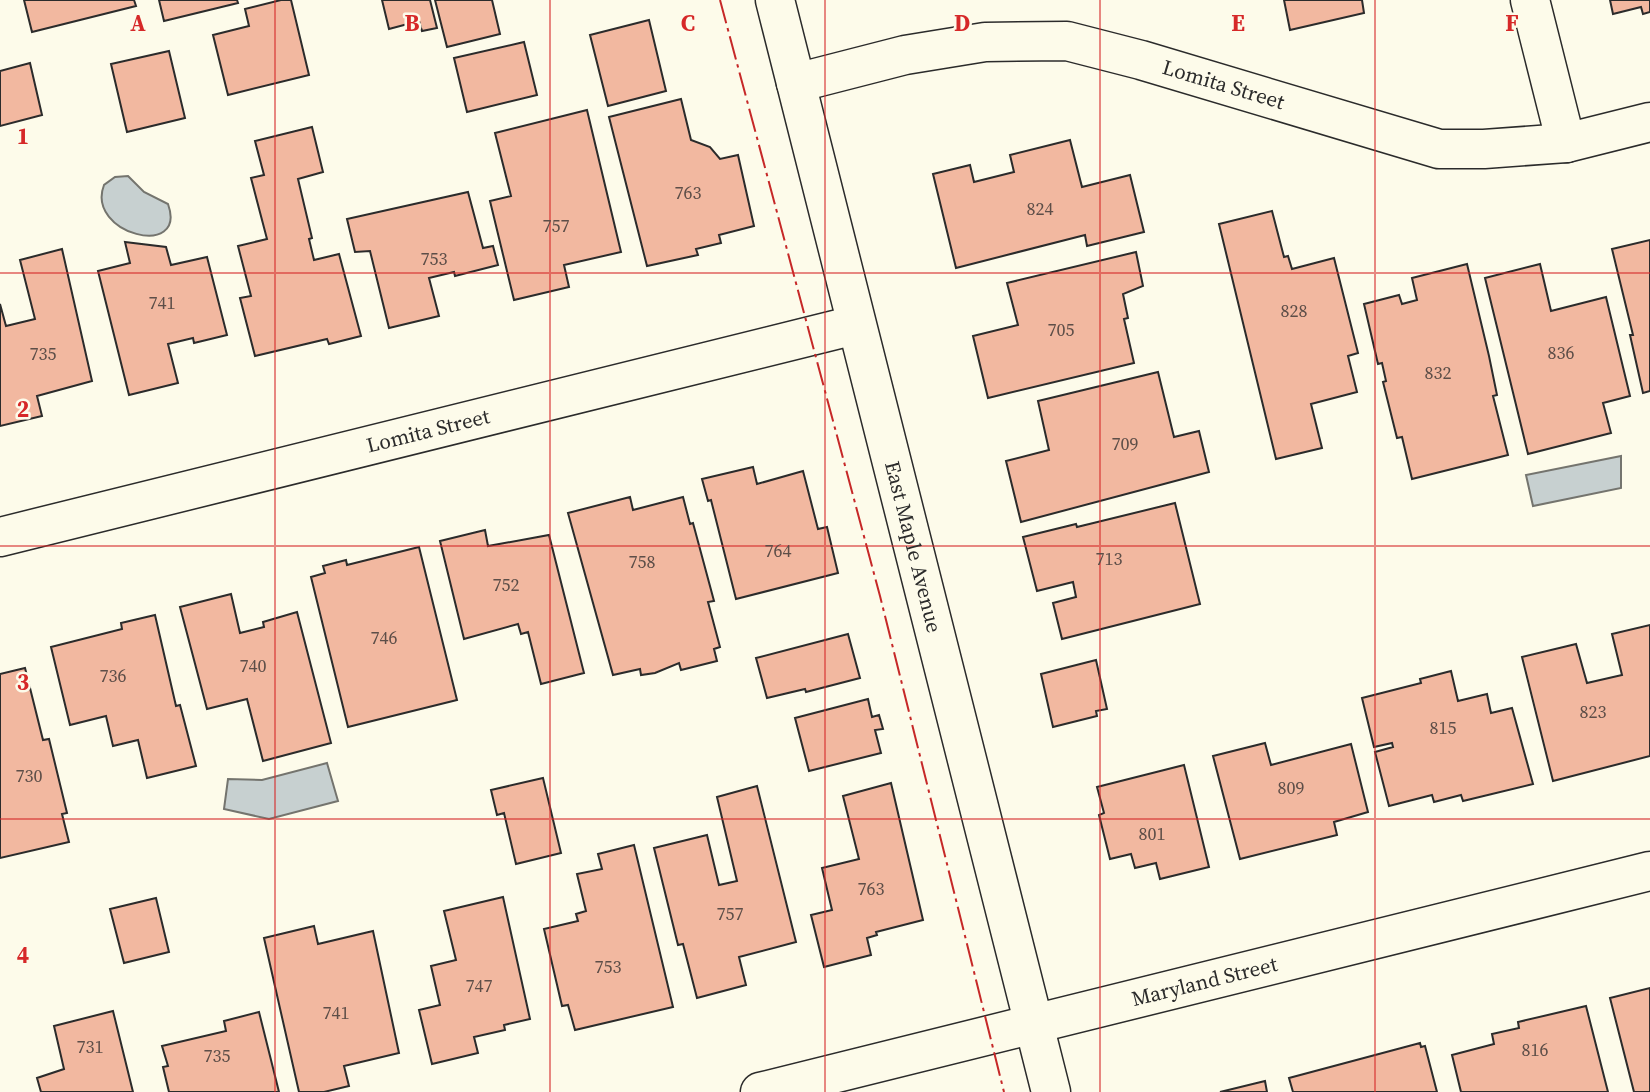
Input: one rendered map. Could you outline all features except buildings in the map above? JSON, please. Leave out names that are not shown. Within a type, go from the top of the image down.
[{"type":"street","name":"East Maple Avenue","points":[[775,0],[1051,1092]]},
{"type":"street","points":[[1530,0],[1566,143]]},
{"type":"street","name":"Lomita Street","points":[[796,83],[905,55],[985,43],[1067,41],[1141,60],[1439,149],[1484,149],[1566,143],[1650,122]]},
{"type":"street","name":"Lomita Street","points":[[0,537],[855,325]]},
{"type":"street","name":"Maryland Street","points":[[760,1092],[1650,871]]},
{"type":"shaded area","points":[[128,176],[144,192],[168,204],[170,221],[164,232],[152,236],[136,234],[109,217],[102,202],[104,185],[115,177]]},
{"type":"shaded area","points":[[1621,456],[1621,488],[1533,506],[1526,475]]},
{"type":"shaded area","points":[[327,763],[338,801],[269,819],[224,809],[228,779],[262,780]]},
{"type":"power","points":[[720,0],[880,596],[1004,1092]]}]
